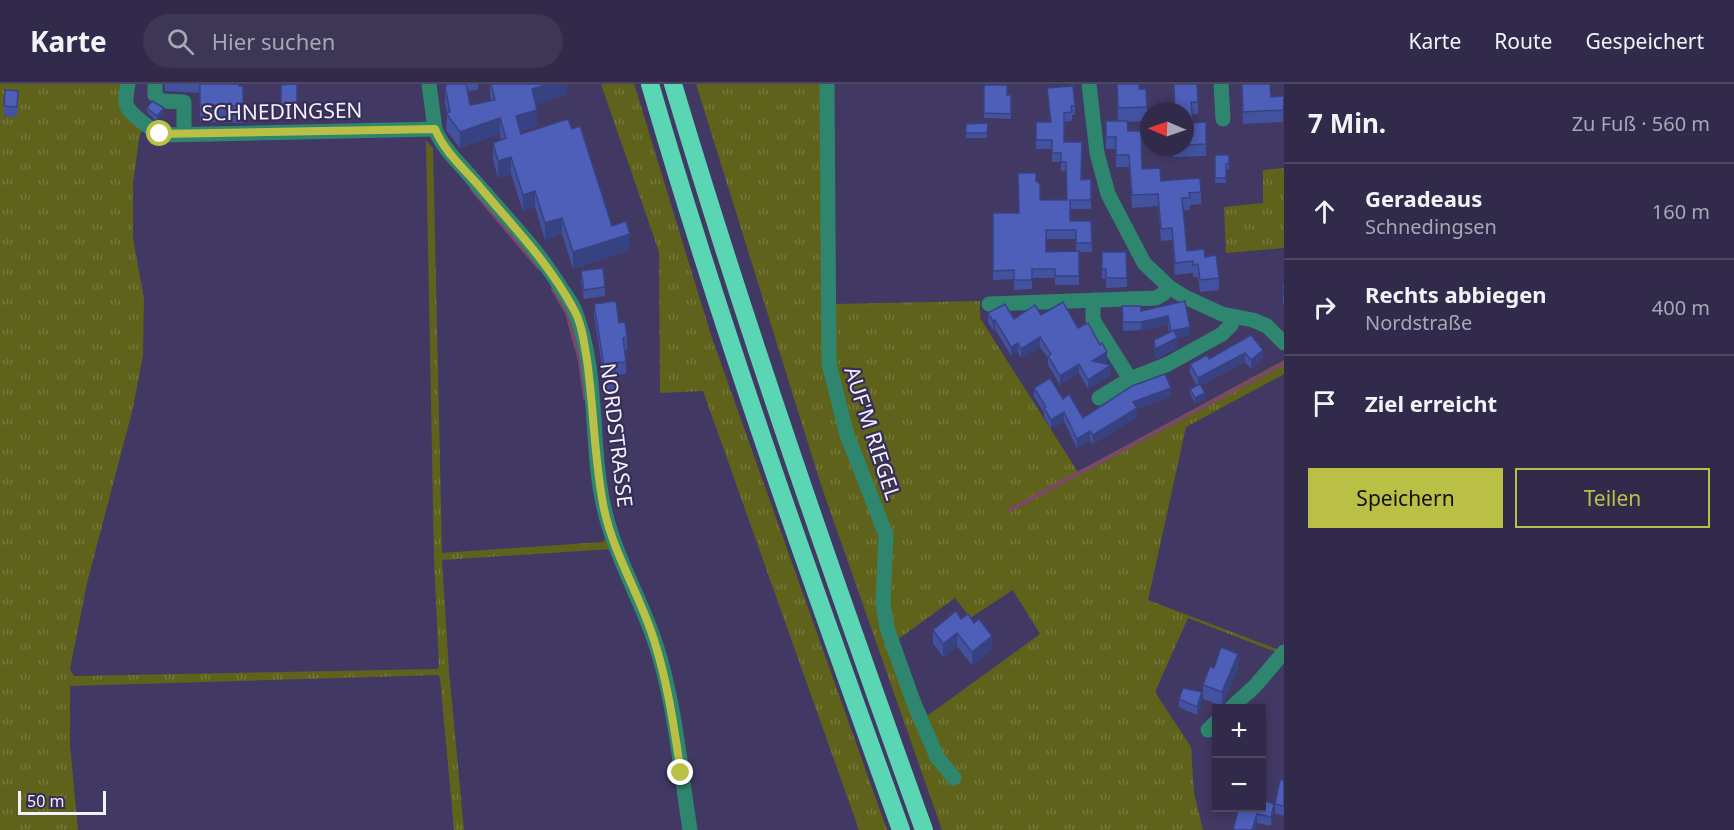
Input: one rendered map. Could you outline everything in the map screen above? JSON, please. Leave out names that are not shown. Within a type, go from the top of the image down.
[{"type":"highway","points":[[639,84],[643,94],[656,105]]},
{"type":"highway","points":[[650,84],[748,395],[901,830]]},
{"type":"highway","points":[[673,84],[727,260],[830,568],[924,830]]},
{"type":"highway","points":[[680,84],[680,108]]},
{"type":"street","name":"SCHNEDINGSEN","points":[[128,84],[126,104],[134,115],[156,132],[164,135],[435,129]]},
{"type":"street","points":[[155,84],[155,95],[161,101],[184,102],[184,134]]},
{"type":"street","name":"NORDSTRASSE","points":[[429,84],[435,129],[443,144],[548,267],[575,310],[584,341],[591,387],[599,485],[615,544],[654,639],[667,687],[690,830]]},
{"type":"street","name":"AUF'M RIEGEL","points":[[827,84],[829,364],[847,435],[886,535],[883,594],[887,628],[913,701],[937,757],[954,778]]},
{"type":"street","points":[[1089,84],[1097,153],[1108,194],[1144,263],[1169,287],[1222,314],[1253,320],[1267,326],[1284,343]]},
{"type":"street","points":[[1221,84],[1223,119]]},
{"type":"street","points":[[989,304],[1156,298],[1164,294],[1169,287]]},
{"type":"street","points":[[1093,300],[1093,320],[1130,379]]},
{"type":"street","points":[[1099,398],[1130,379],[1168,364],[1222,334],[1231,325],[1234,317]]},
{"type":"street","points":[[1236,704],[1256,686],[1284,652]]},
{"type":"green space","points":[[0,84],[135,84],[133,103],[143,127],[139,139],[133,184],[133,238],[144,299],[143,355],[133,408],[87,583],[70,669],[74,676],[437,669],[439,667],[434,559],[426,141],[433,148],[442,553],[602,542],[608,538],[612,549],[442,560],[449,671],[464,830],[454,830],[438,675],[70,686],[70,745],[78,830],[0,830]]},
{"type":"green space","points":[[601,84],[634,84],[711,335],[887,830],[859,830],[703,391],[660,393],[659,252]]},
{"type":"green space","points":[[696,84],[832,84],[833,304],[980,301],[980,318],[1078,472],[1284,360],[1284,374],[1186,427],[1148,600],[1279,650],[1284,643],[1284,655],[1188,618],[1155,692],[1191,747],[1194,793],[1203,830],[942,830],[821,485]],"holes":[[[1013,590],[1040,634],[927,716],[897,640],[955,598],[970,618]]]},
{"type":"green space","points":[[1284,168],[1284,248],[1226,253],[1224,207],[1263,203],[1263,170]]},
{"type":"building","points":[[200,84],[239,84],[243,86],[243,106],[200,105]]},
{"type":"building","points":[[297,84],[297,103],[281,104],[281,85]]},
{"type":"building","points":[[446,84],[466,84],[470,105],[495,100],[491,84],[548,84],[532,89],[537,110],[516,116],[521,134],[568,119],[572,129],[580,126],[612,226],[626,221],[630,234],[573,252],[562,218],[545,223],[535,191],[523,195],[511,157],[498,161],[493,143],[506,138],[500,118],[460,132],[446,113],[450,112]]},
{"type":"building","points":[[1117,84],[1139,84],[1139,89],[1146,89],[1147,102],[1140,102],[1140,107],[1118,108]]},
{"type":"building","points":[[1174,84],[1197,84],[1198,102],[1175,102]]},
{"type":"building","points":[[1242,84],[1270,84],[1271,97],[1284,96],[1283,110],[1243,112]]},
{"type":"building","points":[[984,85],[1007,85],[1007,95],[1011,95],[1011,114],[984,113]]},
{"type":"building","points":[[1073,86],[1075,106],[1071,106],[1072,112],[1064,113],[1064,142],[1082,142],[1081,180],[1091,179],[1091,200],[1070,200],[1070,221],[1091,221],[1092,243],[1076,243],[1076,230],[1046,230],[1046,252],[1079,251],[1079,276],[1055,276],[1055,269],[1032,269],[1032,280],[1014,280],[1014,270],[993,271],[993,213],[1019,213],[1018,173],[1036,173],[1036,181],[1040,184],[1040,200],[1067,200],[1066,162],[1061,162],[1061,153],[1052,153],[1052,140],[1036,140],[1036,122],[1051,122],[1047,88]]},
{"type":"building","points":[[5,90],[18,91],[17,107],[4,106]]},
{"type":"building","points":[[152,101],[164,108],[157,116],[147,108]]},
{"type":"building","points":[[1106,121],[1127,121],[1128,131],[1140,131],[1142,169],[1160,168],[1161,181],[1200,178],[1201,192],[1189,193],[1190,198],[1182,198],[1187,251],[1204,249],[1205,257],[1216,255],[1219,278],[1200,280],[1198,264],[1193,265],[1193,261],[1175,263],[1172,228],[1161,229],[1158,194],[1132,195],[1129,155],[1116,155],[1116,137],[1106,137]]},
{"type":"building","points":[[1206,122],[1206,144],[1194,145],[1194,123]]},
{"type":"building","points":[[988,123],[987,133],[966,133],[966,124]]},
{"type":"building","points":[[1215,155],[1229,155],[1229,164],[1226,164],[1226,178],[1215,178]]},
{"type":"building","points":[[1102,252],[1126,252],[1127,278],[1106,278],[1106,269],[1102,269]]},
{"type":"building","points":[[603,268],[605,287],[584,290],[581,271]]},
{"type":"building","points":[[616,301],[619,323],[625,322],[627,337],[623,338],[626,362],[614,363],[616,377],[606,378],[594,304]]},
{"type":"building","points":[[1185,301],[1190,327],[1171,331],[1168,316],[1141,322],[1123,322],[1122,306],[1141,306],[1141,311]]},
{"type":"building","points":[[1063,302],[1078,328],[1088,323],[1100,345],[1102,343],[1107,352],[1092,361],[1111,365],[1088,380],[1079,364],[1060,376],[1048,356],[1051,354],[1040,337],[1021,349],[1018,343],[1011,347],[995,320],[993,321],[988,313],[1005,304],[1014,319],[1035,305],[1041,315]]},
{"type":"building","points":[[1174,330],[1177,338],[1155,349],[1154,340]]},
{"type":"building","points":[[1251,335],[1263,350],[1251,360],[1245,353],[1198,378],[1190,364],[1207,355],[1209,359]]},
{"type":"building","points":[[1165,374],[1171,388],[1133,402],[1137,408],[1093,435],[1090,431],[1077,439],[1064,412],[1051,420],[1034,388],[1050,378],[1063,399],[1069,394],[1083,418],[1132,386]]},
{"type":"building","points":[[1200,384],[1205,393],[1195,398],[1190,389]]},
{"type":"building","points":[[956,611],[961,619],[968,614],[974,623],[979,619],[992,636],[972,652],[957,633],[943,644],[933,630]]},
{"type":"building","points":[[1221,647],[1238,654],[1222,692],[1203,685],[1210,666],[1214,668]]},
{"type":"building","points":[[1183,688],[1202,692],[1197,707],[1179,699]]},
{"type":"building","points":[[1280,780],[1284,780],[1284,806],[1275,804]]},
{"type":"building","points":[[1266,801],[1274,804],[1271,817],[1257,814],[1252,830],[1233,830],[1238,812],[1266,812]]},
{"type":"waterway","points":[[472,189],[539,268]]},
{"type":"waterway","points":[[553,289],[567,313],[580,361],[585,398]]},
{"type":"waterway","points":[[1010,510],[1284,363]]},
{"type":"route","points":[[160,134],[435,129],[443,144],[459,164],[548,267],[575,310],[584,341],[591,387],[599,485],[605,512],[615,544],[654,639],[667,687],[681,773]]}]
